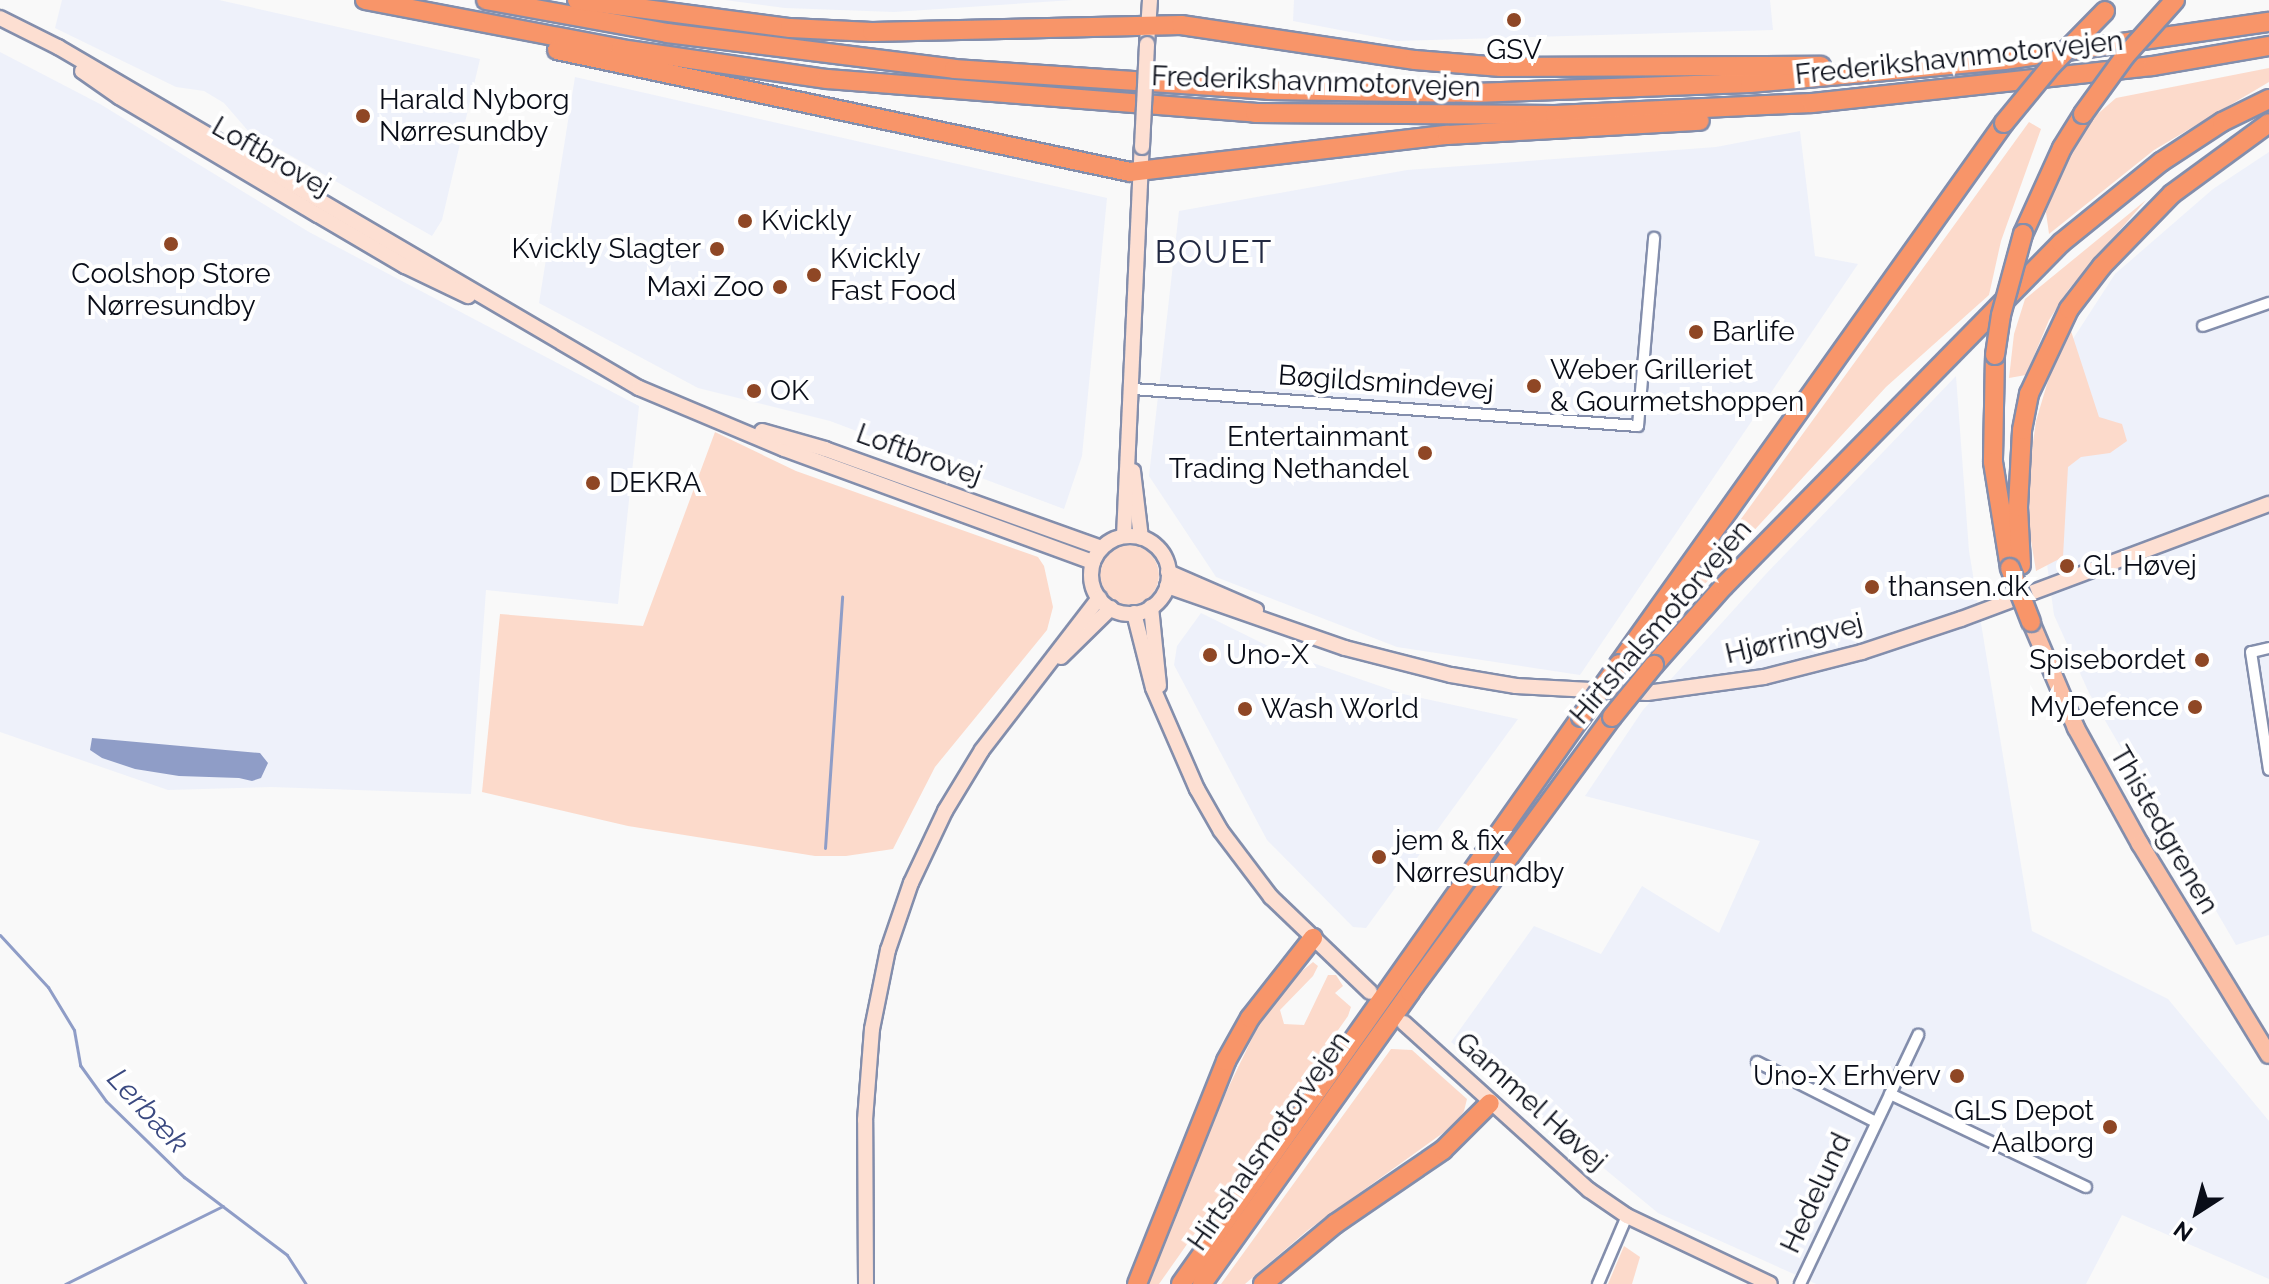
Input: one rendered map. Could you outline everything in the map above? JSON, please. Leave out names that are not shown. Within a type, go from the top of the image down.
[{"type":"highway","points":[[356,0],[733,89],[1141,173],[1447,135],[1814,112],[1978,87]]},
{"type":"highway","name":"Frederikshavnmotorvejen","points":[[365,0],[593,44],[813,77],[1255,113],[1555,115],[1812,103],[2152,66],[2269,46]]},
{"type":"highway","name":"Frederikshavnmotorvejen","points":[[486,0],[667,33],[924,65],[1115,82],[1268,90],[1474,93],[1750,83],[2004,60],[2269,22]]},
{"type":"highway","points":[[577,0],[790,28],[872,32],[1037,30],[1149,23],[1181,25],[1415,60],[1501,67],[1733,68],[2004,60]]},
{"type":"highway","points":[[2033,628],[1993,462],[1995,355],[2004,300],[2023,234],[2062,148],[2125,56],[2175,0]]},
{"type":"highway","name":"Hirtshalsmotorvejen","points":[[1181,1284],[2004,123],[2051,66],[2111,5]]},
{"type":"highway","name":"Hirtshalsmotorvejen","points":[[1202,1284],[1428,966],[1654,665],[1757,552],[2061,243],[2161,162],[2222,122],[2269,99]]},
{"type":"highway","points":[[2016,567],[2022,430],[2034,380],[2069,309],[2102,266],[2172,194],[2269,123]]},
{"type":"highway","points":[[1137,1284],[1226,1061],[1250,1018],[1313,938]]},
{"type":"highway","points":[[1263,1284],[1335,1224],[1443,1150],[1490,1103]]},
{"type":"main road","points":[[1124,536],[1150,0]]},
{"type":"main road","name":"Loftbrovej","points":[[0,18],[33,36],[119,97],[405,266],[493,306],[626,381],[796,453],[1093,562]]},
{"type":"main road","name":"Loftbrovej","points":[[716,419],[825,449],[1102,548]]},
{"type":"main road","points":[[1130,443],[1141,538]]},
{"type":"main road","name":"Hjørringvej","points":[[1167,579],[1315,637],[1417,668],[1516,686],[1614,694],[1714,685],[1789,672],[1862,652],[1961,619],[2269,504]]},
{"type":"main road","points":[[1151,607],[1134,613],[1111,608],[1099,598],[1092,581],[1093,562],[1102,548],[1124,536],[1141,538],[1160,551],[1167,579],[1151,607],[1161,702]]},
{"type":"main road","points":[[866,1284],[865,1120],[872,1029],[888,950],[911,883],[945,811],[982,750],[1099,598]]},
{"type":"main road","points":[[1034,681],[1111,608]]},
{"type":"main road","points":[[1134,613],[1153,688],[1188,769],[1221,831],[1265,890],[1370,992]]},
{"type":"main road","name":"Thistedgrenen","points":[[2033,628],[2076,728],[2104,780],[2269,1055]]},
{"type":"main road","name":"Gammel Høvej","points":[[1404,1023],[1589,1190],[1627,1216],[1770,1284]]},
{"type":"street","name":"Bøgildsmindevej","points":[[1133,389],[1638,426],[1654,238]]},
{"type":"street","points":[[2203,326],[2269,303]]},
{"type":"street","points":[[2269,648],[2251,652],[2269,770]]},
{"type":"street","name":"Hedelund","points":[[1800,1284],[1918,1035]]},
{"type":"street","name":"Hedelund","points":[[1757,1062],[1876,1122]]},
{"type":"street","points":[[1890,1094],[2086,1187]]},
{"type":"street","points":[[1598,1284],[1627,1216]]},
{"type":"shaded area","points":[[62,0],[219,0],[480,59],[442,220],[432,236],[249,132],[224,103],[204,91],[176,87],[55,28]]},
{"type":"shaded area","points":[[725,0],[1073,0],[894,12],[785,8]]},
{"type":"shaded area","points":[[1294,0],[1770,0],[1773,30],[1397,41],[1293,21]]},
{"type":"shaded area","points":[[0,52],[100,104],[309,232],[639,406],[618,604],[486,590],[471,794],[271,787],[168,790],[0,732]]},
{"type":"shaded area","points":[[2269,68],[2269,82],[2154,150],[2049,234],[2046,212],[2062,169],[2093,118],[2116,98]]},
{"type":"shaded area","points":[[575,77],[1107,198],[1082,456],[1064,509],[830,421],[698,388],[539,303]]},
{"type":"shaded area","points":[[2029,122],[2041,129],[2001,241],[1989,295],[1886,387],[1703,586],[1696,581]]},
{"type":"shaded area","points":[[1800,131],[1815,256],[1858,264],[1580,675],[1397,647],[1216,577],[1149,476],[1179,211],[1407,170],[1716,147]]},
{"type":"shaded area","points":[[2269,152],[2269,935],[2236,945],[2089,693],[2054,615],[2044,542],[2069,345],[2115,274],[2213,189]]},
{"type":"shaded area","points":[[2146,200],[2069,289],[2049,320],[2026,375],[2009,378],[2014,334],[2025,299]]},
{"type":"shaded area","points":[[2071,331],[2099,417],[2122,424],[2127,441],[2110,453],[2081,457],[2068,467],[2063,557],[2036,571],[2028,522],[2029,471],[2036,421],[2050,374]]},
{"type":"shaded area","points":[[1956,376],[1969,551],[2032,931],[2168,999],[2269,1121],[2269,1279],[2122,1215],[2086,1284],[1816,1284],[1658,1213],[1451,1042],[1534,926],[1601,954],[1642,886],[1719,933],[1760,841],[1585,796],[1643,710],[1765,575]]},
{"type":"shaded area","points":[[715,432],[796,471],[1038,557],[1044,566],[1053,607],[1047,630],[935,767],[893,849],[846,856],[815,856],[628,826],[482,792],[500,614],[643,626]]},
{"type":"shaded area","points":[[1129,545],[1141,547],[1150,554],[1157,563],[1157,587],[1150,596],[1141,603],[1129,605],[1117,603],[1108,596],[1101,587],[1099,575],[1101,563],[1108,554],[1117,547]]},
{"type":"shaded area","points":[[1201,613],[1278,651],[1403,694],[1518,719],[1366,928],[1353,927],[1267,840],[1174,665],[1177,646]]},
{"type":"shaded area","points":[[1313,962],[1318,966],[1313,976],[1280,1010],[1284,1024],[1304,1025],[1328,975],[1336,975],[1343,986],[1335,993],[1351,1007],[1348,1016],[1159,1284],[1148,1284],[1220,1105],[1258,1026],[1280,989]]},
{"type":"shaded area","points":[[1391,1049],[1412,1050],[1467,1099],[1464,1111],[1454,1125],[1308,1230],[1245,1284],[1221,1284]]},
{"type":"shaded area","points":[[1624,1246],[1640,1257],[1632,1284],[1608,1284]]},
{"type":"water","points":[[92,738],[260,753],[268,763],[261,778],[252,781],[179,776],[135,769],[102,758],[90,750]]},
{"type":"waterway","points":[[825,848],[842,597]]},
{"type":"waterway","name":"Lerbæk","points":[[0,935],[48,987],[74,1030],[80,1065],[106,1101],[184,1177],[287,1255],[306,1284]]},
{"type":"waterway","points":[[65,1284],[223,1206]]},
{"type":"place","name":"GSV","points":[[1514,20]]},
{"type":"place","name":"Harald Nyborg Nørresundby","points":[[363,116]]},
{"type":"place","name":"Kvickly","points":[[745,221]]},
{"type":"place","name":"Coolshop Store Nørresundby","points":[[171,244]]},
{"type":"place","name":"Kvickly Slagter","points":[[717,249]]},
{"type":"place","name":"Kvickly Fast Food","points":[[814,275]]},
{"type":"place","name":"Maxi Zoo","points":[[780,287]]},
{"type":"place","name":"Barlife","points":[[1696,332]]},
{"type":"place","name":"Weber Grilleriet & Gourmetshoppen","points":[[1534,386]]},
{"type":"place","name":"OK","points":[[754,391]]},
{"type":"place","name":"Entertainmant Trading Nethandel","points":[[1425,453]]},
{"type":"place","name":"DEKRA","points":[[593,483]]},
{"type":"place","name":"Gl. Høvej","points":[[2067,566]]},
{"type":"place","name":"thansen.dk","points":[[1872,587]]},
{"type":"place","name":"Uno-X","points":[[1210,655]]},
{"type":"place","name":"Spisebordet","points":[[2202,660]]},
{"type":"place","name":"MyDefence","points":[[2195,707]]},
{"type":"place","name":"Wash World","points":[[1245,709]]},
{"type":"place","name":"jem & fix Nørresundby","points":[[1379,857]]},
{"type":"place","name":"Uno-X Erhverv","points":[[1957,1076]]},
{"type":"place","name":"GLS Depot Aalborg","points":[[2110,1127]]},
{"type":"district","name":"BOUET","points":[[1214,252]]}]
